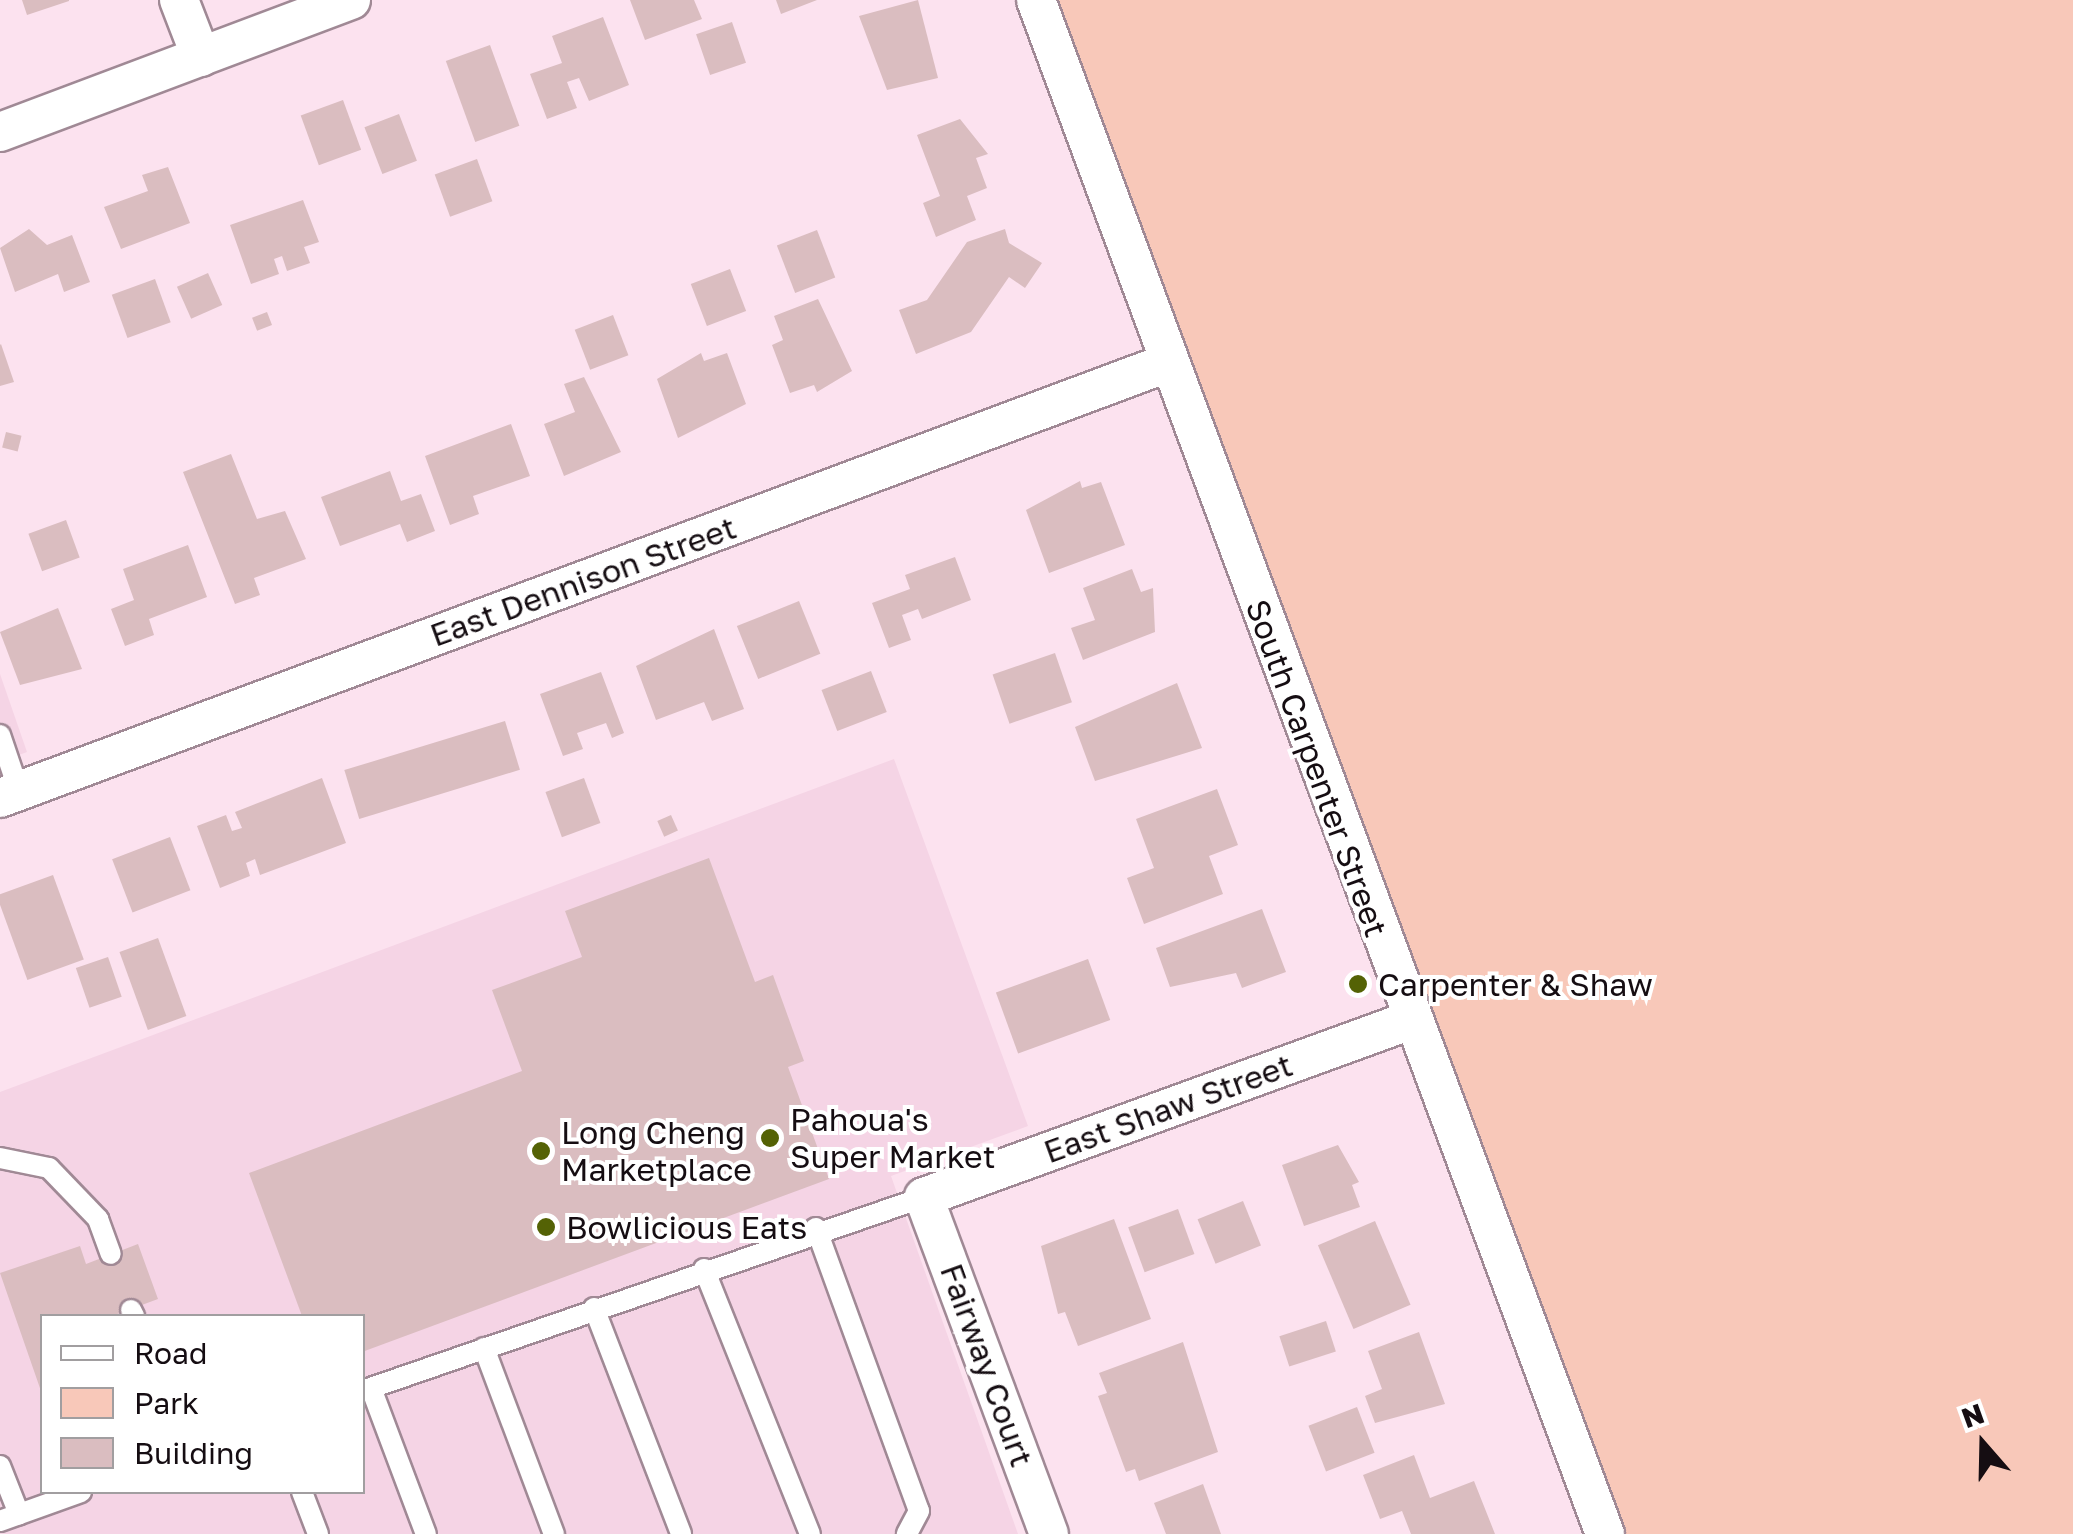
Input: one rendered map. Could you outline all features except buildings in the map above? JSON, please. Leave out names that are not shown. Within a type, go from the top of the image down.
[{"type":"street","points":[[179,0],[200,57]]},
{"type":"street","points":[[0,132],[351,0]]},
{"type":"street","name":"South Carpenter Street","points":[[1036,0],[1167,363],[1605,1534]]},
{"type":"street","name":"East Dennison Street","points":[[10,794],[1167,363]]},
{"type":"street","name":"East Shaw Street","points":[[924,1197],[1411,1020]]},
{"type":"street","name":"Fairway Court","points":[[924,1197],[1049,1534]]},
{"type":"lane","points":[[0,735],[10,794]]},
{"type":"lane","points":[[0,1158],[48,1168],[98,1219],[112,1254]]},
{"type":"lane","points":[[426,1534],[367,1389],[816,1228],[924,1197]]},
{"type":"lane","points":[[816,1228],[918,1510],[907,1534]]},
{"type":"lane","points":[[704,1269],[810,1534]]},
{"type":"lane","points":[[594,1308],[680,1534]]},
{"type":"lane","points":[[484,1348],[554,1534]]},
{"type":"lane","points":[[0,1466],[10,1517],[76,1494]]},
{"type":"lane","points":[[303,1494],[318,1534]]},
{"type":"shaded area","points":[[0,674],[27,752],[0,762]]},
{"type":"shaded area","name":"Long Cheng Marketplace","points":[[894,759],[1028,1126],[891,1176],[1018,1534],[0,1534],[0,1092]]},
{"type":"green space","points":[[1035,0],[2073,0],[2073,1534],[1605,1534]]},
{"type":"place","name":"Carpenter & Shaw","points":[[1358,984]]},
{"type":"place","name":"Pahoua's Super Market","points":[[770,1138]]},
{"type":"place","name":"Long Cheng Marketplace","points":[[541,1151]]},
{"type":"place","name":"Bowlicious Eats","points":[[546,1227]]}]
